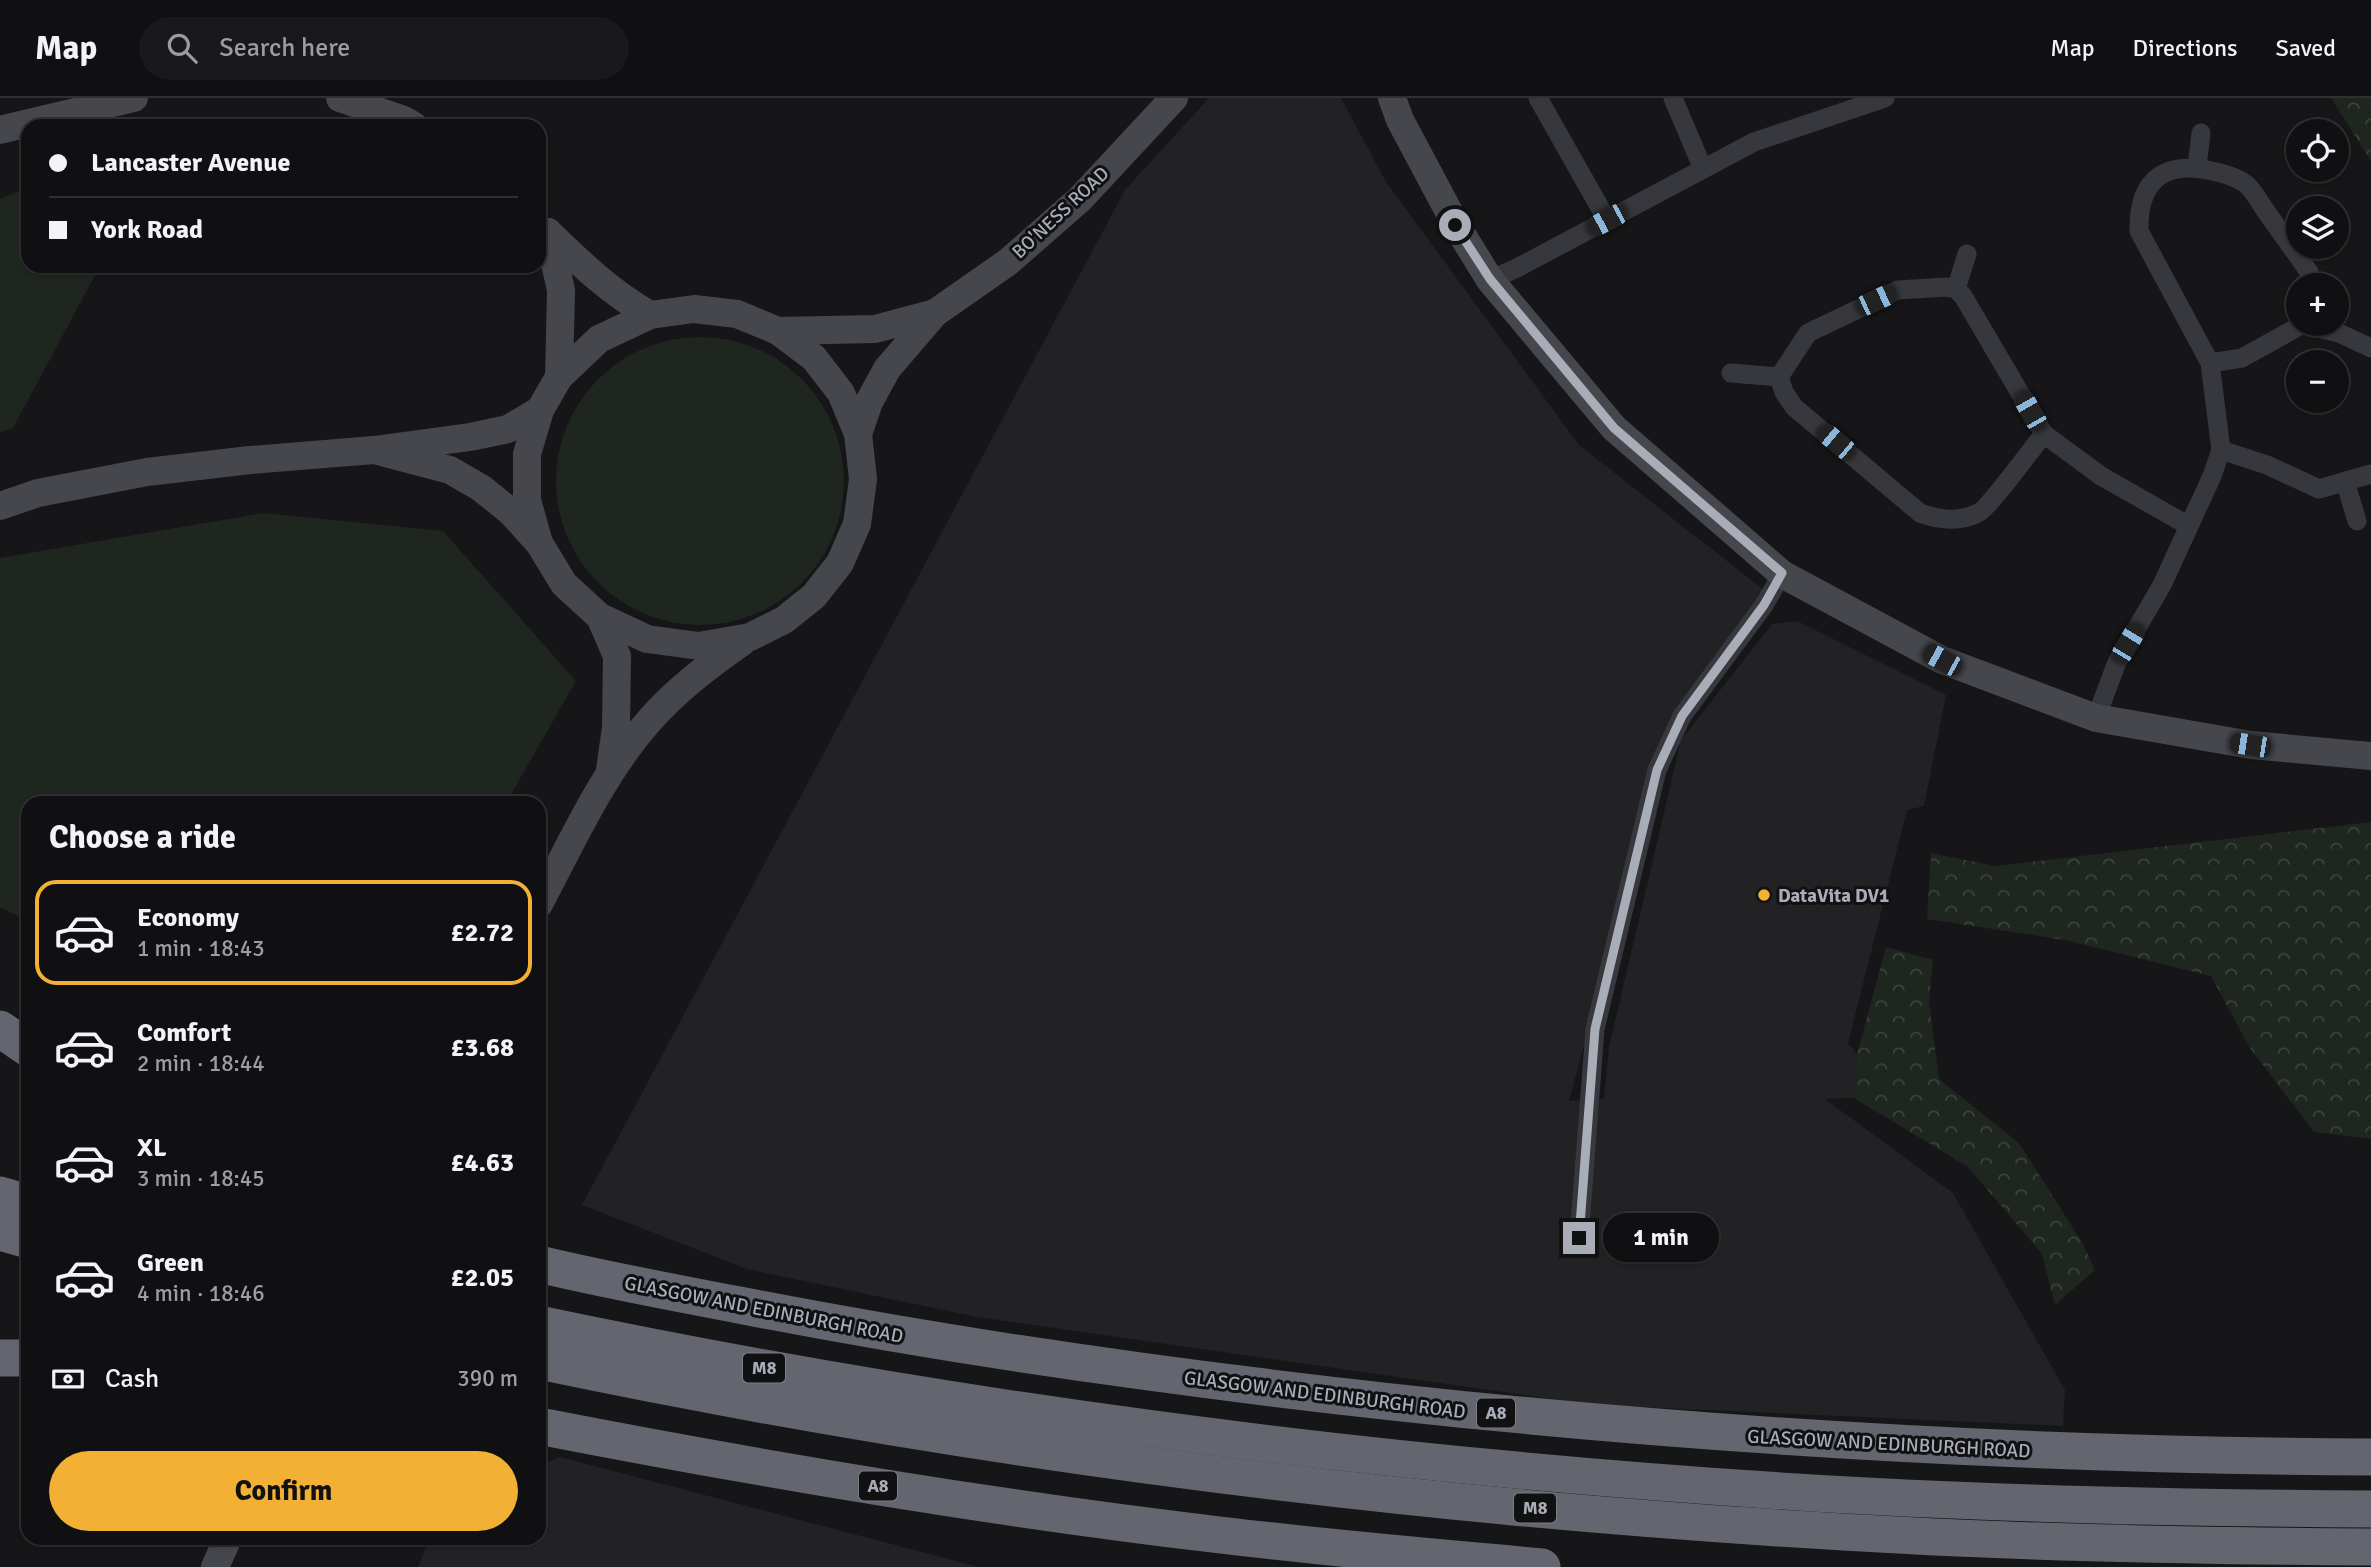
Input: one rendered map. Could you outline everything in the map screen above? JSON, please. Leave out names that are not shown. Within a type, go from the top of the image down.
[{"type":"highway","points":[[0,1029],[21,1043]]},
{"type":"highway","points":[[0,1195],[21,1201]]},
{"type":"highway","points":[[0,1232],[21,1238]]},
{"type":"highway","name":"GLASGOW AND EDINBURGH ROAD","points":[[546,1265],[705,1299],[945,1342],[1199,1379],[1427,1407],[1647,1427],[1914,1445],[2136,1454],[2371,1457]]},
{"type":"highway","name":"M8","points":[[546,1325],[711,1359],[989,1406],[1197,1435],[1448,1464],[1676,1484],[1906,1498],[2100,1505],[2371,1509]]},
{"type":"highway","points":[[0,1358],[21,1357]]},
{"type":"highway","name":"M8","points":[[546,1362],[707,1395],[980,1441],[1380,1493],[1659,1520],[1934,1537],[2075,1543],[2371,1547]]},
{"type":"highway","name":"A8","points":[[546,1427],[787,1472],[1093,1518],[1366,1551],[1542,1567]]},
{"type":"main road","points":[[46,119],[134,98]]},
{"type":"main road","points":[[340,98],[401,119]]},
{"type":"main road","name":"BO'NESS ROAD","points":[[858,434],[869,402],[887,369],[935,313],[1008,262],[1080,199],[1174,98]]},
{"type":"main road","points":[[1392,98],[1400,120],[1455,225],[1490,279],[1614,428],[1782,573],[1942,660],[2096,718],[2250,745],[2371,757]]},
{"type":"main road","points":[[0,130],[21,125]]},
{"type":"main road","points":[[546,229],[622,300],[650,315]]},
{"type":"main road","points":[[546,234],[561,290],[559,377]]},
{"type":"main road","points":[[539,543],[527,499],[527,454],[540,411],[559,377],[599,338],[650,315],[694,309],[737,314],[778,331],[814,358],[841,393],[858,434],[863,479],[857,524],[840,563],[814,596],[784,620],[750,637],[696,674],[648,721],[610,773],[546,891]]},
{"type":"main road","name":"BO'NESS ROAD","points":[[778,331],[875,329],[935,313]]},
{"type":"main road","points":[[0,506],[37,493],[147,472],[470,438],[508,429],[540,411]]},
{"type":"main road","points":[[374,450],[450,470],[481,488],[511,513],[539,543],[564,584],[600,617],[647,639],[699,646],[750,637]]},
{"type":"main road","points":[[600,617],[617,656],[616,728],[610,773]]},
{"type":"main road","points":[[215,1567],[225,1545]]},
{"type":"street","points":[[1538,98],[1607,220]]},
{"type":"street","points":[[1673,98],[1703,169]]},
{"type":"street","points":[[1490,279],[1754,142],[1855,103],[1885,98]]},
{"type":"street","points":[[2197,167],[2201,133]]},
{"type":"street","points":[[2096,718],[2117,662],[2162,586],[2221,450],[2210,363],[2139,231],[2138,213],[2143,195],[2153,178],[2180,167],[2197,167],[2221,173],[2247,185],[2309,273]]},
{"type":"street","points":[[1956,289],[1967,254]]},
{"type":"street","points":[[1779,377],[1808,333],[1898,290],[1946,287],[1956,289],[1963,296],[2044,434],[2101,476],[2189,526]]},
{"type":"street","points":[[2210,363],[2242,358],[2286,333]]},
{"type":"street","points":[[2345,336],[2371,348]]},
{"type":"street","points":[[1731,373],[1779,377]]},
{"type":"street","points":[[1779,377],[1784,392],[1794,407],[1920,513],[1937,519],[1959,519],[1981,513],[2044,434]]},
{"type":"street","points":[[2221,450],[2267,466],[2307,486],[2319,489],[2371,474]]},
{"type":"street","points":[[2345,481],[2357,521]]},
{"type":"street","points":[[1579,1238],[1595,1029],[1657,770],[1682,716],[1764,605],[1782,573]]},
{"type":"shaded area","points":[[1209,98],[1341,98],[1386,182],[1579,445],[1764,590],[1666,741],[1569,1101],[1604,1099],[1609,1047],[1681,740],[1772,624],[1797,621],[1946,695],[1924,806],[1907,810],[1848,1043],[1857,1054],[1854,1098],[1825,1099],[1953,1193],[2065,1390],[2063,1426],[1594,1405],[977,1317],[747,1269],[582,1205],[1125,190]]},
{"type":"shaded area","points":[[560,1457],[979,1567],[418,1567],[427,1545],[546,1545],[546,1463]]},
{"type":"green space","points":[[2331,98],[2371,98],[2371,161],[2349,126],[2349,119],[2344,119]]},
{"type":"green space","points":[[21,190],[21,273],[96,273],[13,428],[0,432],[0,199]]},
{"type":"green space","points":[[686,337],[714,337],[742,343],[768,354],[792,369],[812,389],[827,413],[838,439],[844,481],[842,509],[827,549],[812,573],[792,593],[768,608],[742,619],[714,625],[686,625],[658,619],[632,608],[608,593],[588,573],[573,549],[562,523],[556,495],[556,467],[562,439],[573,413],[588,389],[608,369],[632,354],[658,343]]},
{"type":"green space","points":[[263,513],[443,531],[576,681],[510,796],[21,796],[21,918],[0,907],[0,558]]},
{"type":"green space","points":[[2371,822],[2371,1139],[2314,1132],[2250,1048],[2211,976],[2065,940],[1927,919],[1931,853],[1995,866]]},
{"type":"green space","points":[[1886,947],[1933,960],[1929,1001],[1939,1079],[2019,1143],[2083,1244],[2095,1270],[2055,1305],[2042,1254],[1968,1167],[1854,1098],[1857,1054]]},
{"type":"place","name":"DataVita DV1","points":[[1764,895]]},
{"type":"route","points":[[1455,225],[1490,279],[1614,428],[1782,573],[1764,605],[1682,716],[1657,770],[1595,1029],[1579,1238]]}]
